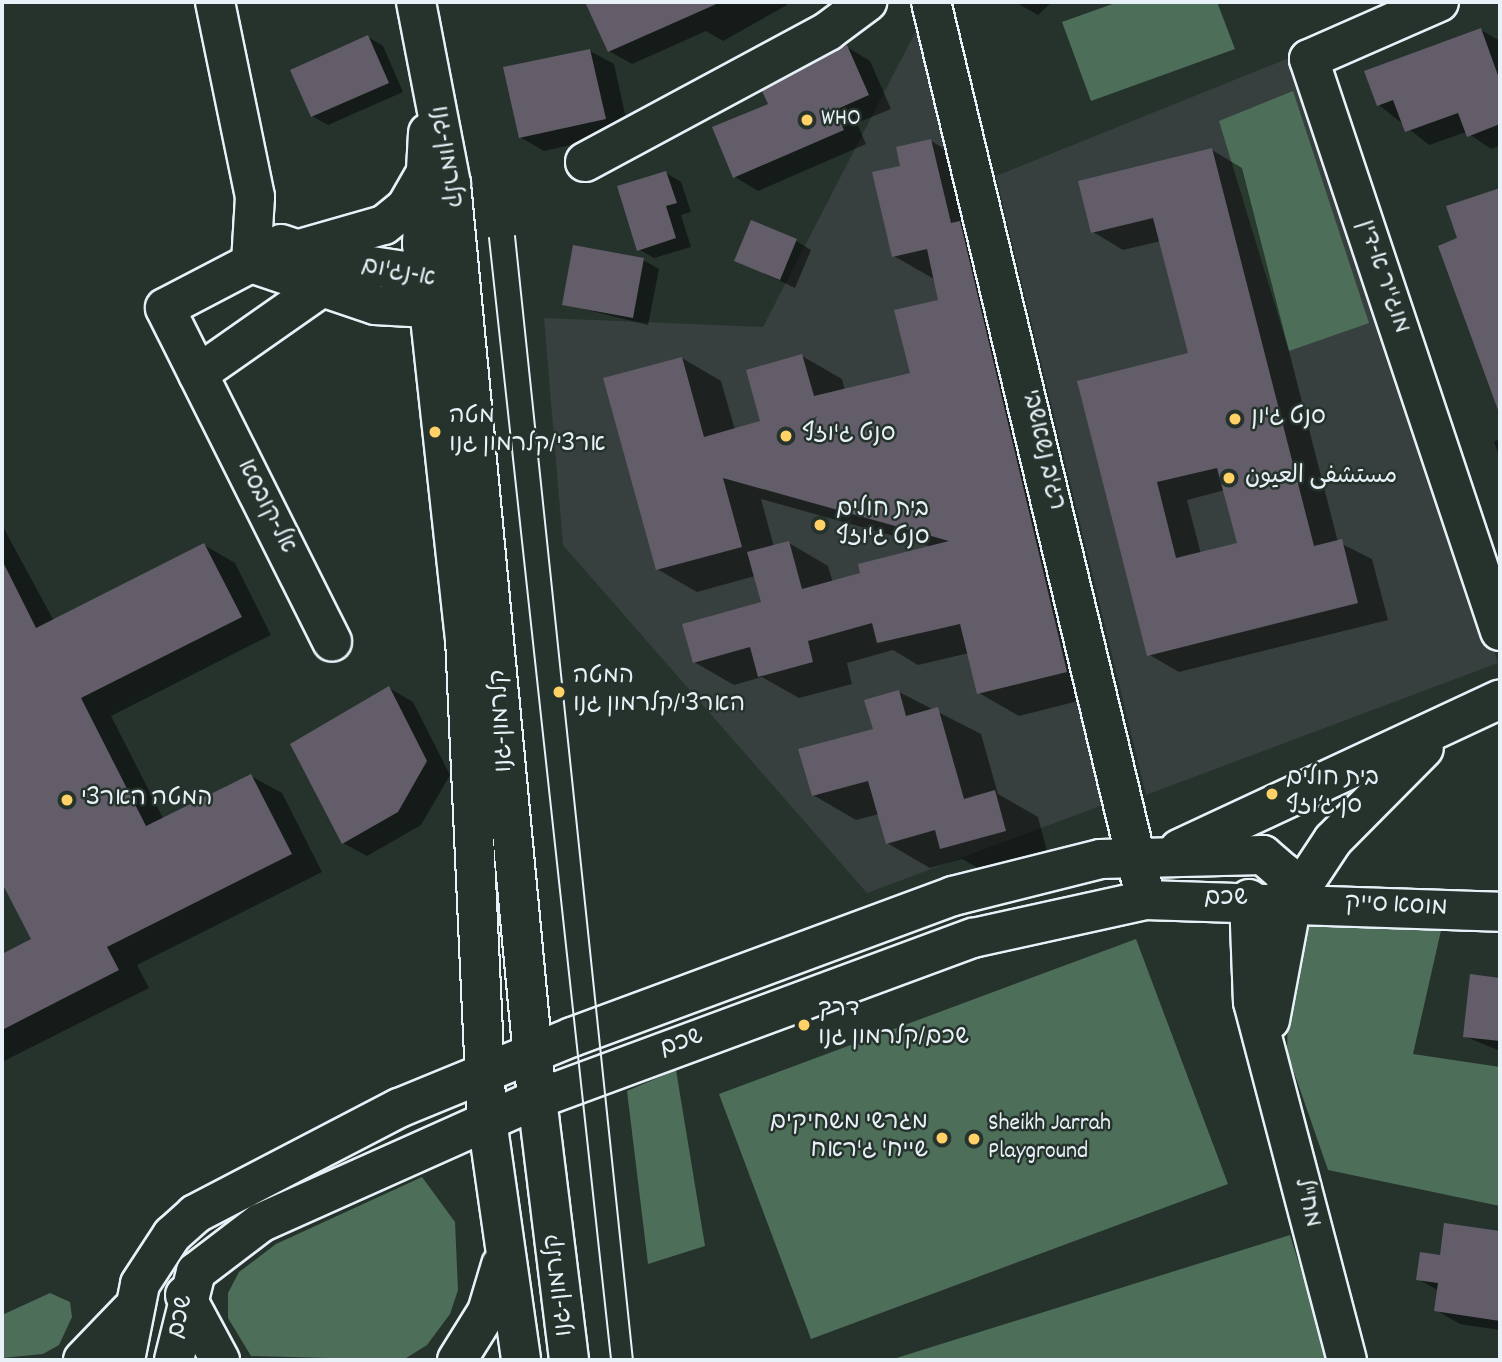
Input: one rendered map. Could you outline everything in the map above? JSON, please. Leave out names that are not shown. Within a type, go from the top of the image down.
[{"type":"main road","points":[[215,2],[251,173],[253,248]]},
{"type":"main road","name":"קלרמון-גנו","points":[[416,2],[432,82],[438,291],[465,637],[483,1074],[501,1231],[521,1360]]},
{"type":"main road","points":[[584,162],[759,70],[867,2]]},
{"type":"main road","name":"רג'ב נשאשבי","points":[[931,2],[1155,854],[1146,900]]},
{"type":"main road","name":"מוג'יר א-דין","points":[[1439,2],[1309,59],[1500,631]]},
{"type":"main road","name":"קלרמון-גנו","points":[[432,82],[424,174],[569,1360]]},
{"type":"main road","points":[[296,250],[384,225],[406,208],[424,174]]},
{"type":"main road","name":"א-נג'ום","points":[[253,248],[296,250],[438,291]]},
{"type":"main road","name":"א-נג'ום","points":[[253,248],[318,290],[375,305],[438,291]]},
{"type":"main road","name":"אל-קובסא","points":[[253,248],[165,308],[332,641]]},
{"type":"main road","points":[[198,374],[318,290]]},
{"type":"main road","name":"שכם","points":[[1155,854],[1343,773],[1484,707]]},
{"type":"main road","name":"שכם","points":[[1292,902],[1333,840],[1373,796],[1484,707]]},
{"type":"main road","points":[[1263,855],[1299,810],[1343,773]]},
{"type":"main road","name":"שכם","points":[[125,1360],[130,1311],[153,1261],[195,1214],[380,1117],[533,1053],[953,896],[1045,870],[1155,854],[1263,855],[1284,873],[1292,902]]},
{"type":"main road","name":"מח\"ל","points":[[1263,855],[1249,899],[1250,975],[1347,1360]]},
{"type":"main road","name":"שכם","points":[[174,1360],[185,1295],[205,1261],[260,1223],[537,1099],[973,938],[1146,900],[1249,899],[1292,902]]},
{"type":"main road","name":"מוסא סייק","points":[[1292,902],[1500,912]]},
{"type":"main road","name":"מח\"ל","points":[[1266,1046],[1292,902]]},
{"type":"main road","points":[[457,1360],[492,1301],[501,1231]]},
{"type":"main road","points":[[185,1295],[220,1360]]},
{"type":"main road","points":[[83,1360],[130,1311]]},
{"type":"shaded area","name":"סנט ג'וזף","points":[[919,25],[1108,803],[867,893],[563,545],[544,318],[763,327]]},
{"type":"shaded area","name":"סנט ג'ון","points":[[1294,56],[1498,663],[1146,795],[996,176]]},
{"type":"green space","points":[[1118,2],[1217,2],[1235,49],[1091,101],[1062,22]]},
{"type":"green space","points":[[1293,91],[1369,323],[1289,351],[1219,121]]},
{"type":"green space","points":[[1300,924],[1442,926],[1413,1054],[1500,1067],[1500,1206],[1328,1170],[1287,1052],[1289,972]]},
{"type":"green space","name":"Sheikh Jarrah Playground","points":[[1136,939],[1228,1184],[811,1339],[719,1094]]},
{"type":"green space","points":[[676,1070],[705,1246],[648,1264],[627,1091]]},
{"type":"green space","points":[[422,1177],[455,1222],[458,1290],[450,1314],[427,1345],[403,1360],[251,1356],[228,1318],[228,1293],[239,1272],[276,1244]]},
{"type":"green space","points":[[1290,1235],[1329,1360],[890,1360]]},
{"type":"green space","points":[[50,1293],[70,1302],[72,1317],[59,1345],[43,1354],[2,1358],[2,1315]]},
{"type":"building","points":[[585,2],[721,2],[608,52]]},
{"type":"building","points":[[1481,28],[1500,81],[1500,124],[1467,137],[1458,113],[1405,132],[1393,100],[1377,106],[1364,71]]},
{"type":"building","points":[[368,35],[389,83],[311,117],[290,70]]},
{"type":"building","name":"WHO","points":[[847,45],[869,95],[835,110],[844,130],[733,178],[712,127],[768,104],[762,91]]},
{"type":"building","points":[[590,49],[606,119],[519,138],[503,67]]},
{"type":"building","points":[[931,139],[951,223],[960,221],[1067,672],[977,694],[960,624],[877,643],[872,623],[808,641],[813,662],[758,677],[750,647],[693,663],[682,624],[761,602],[747,552],[789,541],[802,589],[860,573],[858,564],[949,541],[723,478],[742,547],[656,570],[603,378],[682,357],[704,437],[760,421],[746,370],[802,354],[814,396],[910,373],[894,310],[938,300],[927,249],[892,257],[872,172],[900,166],[896,147]]},
{"type":"building","points":[[1212,148],[1314,546],[1342,539],[1358,603],[1147,656],[1077,381],[1188,353],[1153,218],[1091,233],[1078,181]],"holes":[[[1217,468],[1237,543],[1176,558],[1157,482]]]},
{"type":"building","points":[[666,171],[677,203],[666,206],[676,238],[637,251],[617,186]]},
{"type":"building","points":[[1500,188],[1498,410],[1438,246],[1457,238],[1446,206]]},
{"type":"building","points":[[751,220],[797,239],[780,280],[734,261]]},
{"type":"building","points":[[573,245],[644,258],[633,318],[562,305]]},
{"type":"building","name":"המטה הארצי","points":[[204,543],[242,617],[81,698],[146,826],[251,774],[292,854],[107,947],[119,970],[2,1030],[2,954],[31,939],[2,883],[2,560],[36,628]]},
{"type":"building","points":[[389,686],[427,761],[398,812],[342,844],[290,744]]},
{"type":"building","points":[[899,690],[906,716],[938,707],[964,799],[995,790],[1006,831],[940,849],[935,830],[886,844],[868,781],[812,796],[798,749],[873,729],[864,700]]},
{"type":"building","points":[[1470,974],[1500,978],[1500,1041],[1463,1037]]},
{"type":"building","points":[[1444,1223],[1500,1231],[1500,1321],[1434,1311],[1438,1283],[1416,1280],[1420,1252],[1440,1255]]},
{"type":"tram line","points":[[515,236],[633,1360]]},
{"type":"tram line","points":[[489,238],[611,1360]]},
{"type":"place","name":"WHO","points":[[807,120]]},
{"type":"place","name":"סנט ג'ון","points":[[1235,419]]},
{"type":"place","name":"מטה ארצי/קלרמון גנו","points":[[435,432]]},
{"type":"place","name":"סנט ג'וזף","points":[[786,436]]},
{"type":"place","name":"مستشفى العيون","points":[[1229,478]]},
{"type":"place","name":"בית חולים סנט ג'וזף","points":[[820,525]]},
{"type":"place","name":"המטה הארצי/קלרמון גנו","points":[[559,692]]},
{"type":"place","name":"בית חולים סן ג׳וזף","points":[[1272,794]]},
{"type":"place","name":"המטה הארצי","points":[[67,800]]},
{"type":"place","name":"דרך שכם/קלרמון גנו","points":[[804,1025]]},
{"type":"place","name":"מגרשי משחיקים שייח' ג'ראח","points":[[942,1138]]},
{"type":"place","name":"Sheikh Jarrah Playground","points":[[974,1139]]}]
